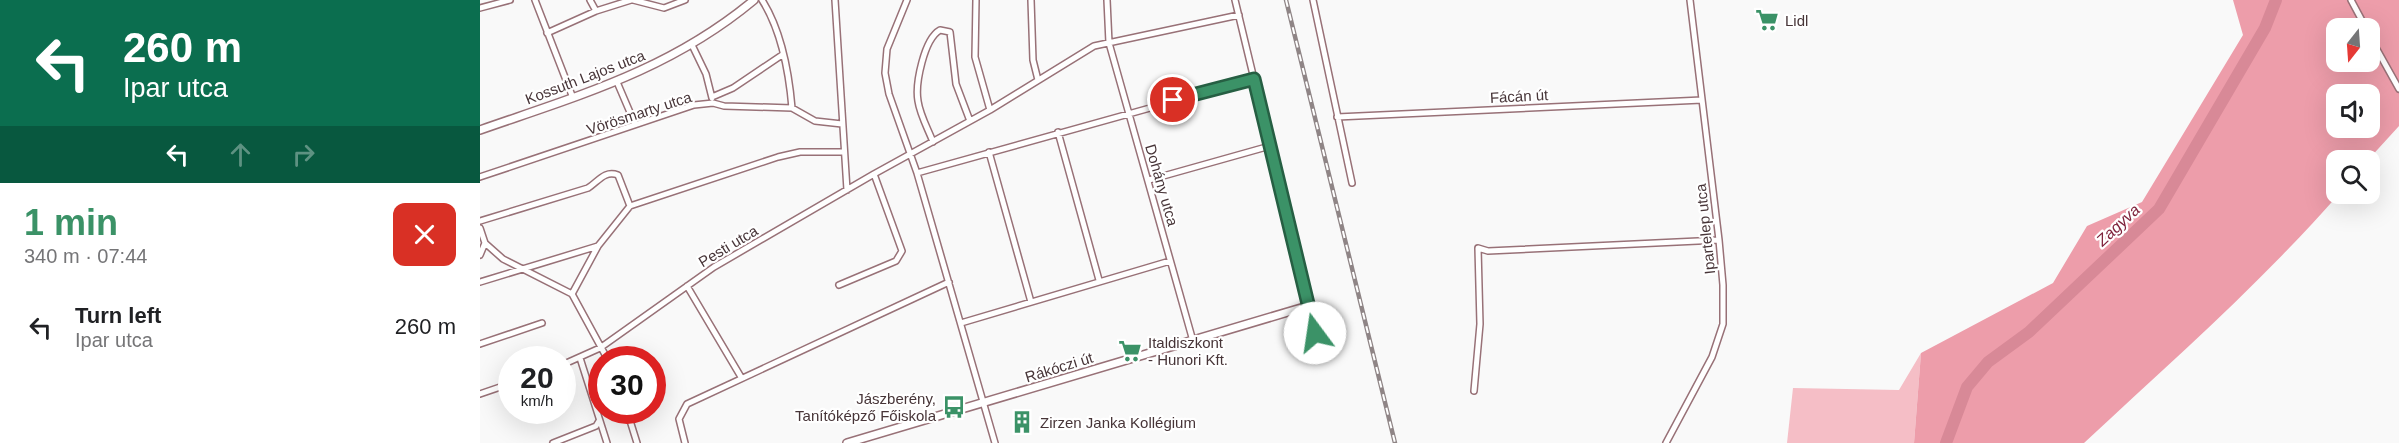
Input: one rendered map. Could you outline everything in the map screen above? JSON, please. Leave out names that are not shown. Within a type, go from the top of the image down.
[{"type":"street","points":[[480,8],[510,0]]},
{"type":"street","points":[[535,0],[573,98]]},
{"type":"street","points":[[590,0],[596,11]]},
{"type":"street","points":[[547,33],[596,11],[632,0],[664,8],[685,0]]},
{"type":"street","points":[[740,0],[746,6]]},
{"type":"street","name":"Kossuth Lajos utca","points":[[480,130],[647,70],[692,45],[754,0]]},
{"type":"street","points":[[762,0],[772,16],[792,108]]},
{"type":"street","points":[[835,0],[847,190]]},
{"type":"street","points":[[907,0],[887,49],[885,73],[889,94],[917,172],[995,443]]},
{"type":"street","points":[[976,0],[975,57],[990,110]]},
{"type":"street","points":[[1031,0],[1033,60],[1038,80]]},
{"type":"street","name":"Dohány utca","points":[[1107,0],[1109,43],[1193,340]]},
{"type":"street","points":[[1235,0],[1315,333]]},
{"type":"street","points":[[1313,0],[1352,183]]},
{"type":"street","name":"Ipartelep utca","points":[[1666,443],[1713,357],[1723,324],[1723,285],[1719,240],[1690,0]]},
{"type":"street","points":[[2351,0],[2361,18]]},
{"type":"street","name":"Pesti utca","points":[[603,346],[714,267],[874,174],[970,122],[1094,46],[1239,15]]},
{"type":"street","points":[[933,142],[919,107],[917,83],[928,45],[940,30],[950,32],[956,84],[970,122]]},
{"type":"street","points":[[692,45],[706,74],[712,100],[782,55]]},
{"type":"street","points":[[2380,55],[2399,88]]},
{"type":"street","points":[[917,172],[1254,79]]},
{"type":"street","points":[[617,82],[635,124]]},
{"type":"street","name":"Vörösmarty utca","points":[[480,177],[712,100],[724,106],[792,108],[815,121],[842,124]]},
{"type":"street","name":"Fácán út","points":[[1337,117],[1702,100]]},
{"type":"street","points":[[1058,132],[1099,280]]},
{"type":"street","points":[[1149,180],[1270,146]]},
{"type":"street","points":[[572,294],[598,246],[630,206],[778,157],[800,152],[843,152]]},
{"type":"street","points":[[989,152],[1031,302]]},
{"type":"street","points":[[480,220],[588,188],[602,176],[614,173],[618,175],[630,206]]},
{"type":"street","points":[[839,285],[896,261],[902,251],[874,174]]},
{"type":"street","points":[[480,228],[485,243],[503,259],[572,294],[599,346]]},
{"type":"street","points":[[1474,391],[1480,324],[1478,248],[1488,251],[1719,240]]},
{"type":"street","points":[[480,255],[485,243]]},
{"type":"street","points":[[480,282],[598,246]]},
{"type":"street","points":[[961,323],[1099,280],[1170,261]]},
{"type":"street","points":[[685,443],[679,418],[683,408],[741,377],[949,282]]},
{"type":"street","points":[[687,286],[741,377]]},
{"type":"street","name":"Rákóczi út","points":[[847,443],[1308,306]]},
{"type":"street","points":[[480,344],[542,322]]},
{"type":"street","name":"Pesti utca","points":[[576,360],[588,354]]},
{"type":"street","points":[[580,358],[588,385]]},
{"type":"street","points":[[480,394],[498,388]]},
{"type":"street","points":[[553,443],[597,424]]},
{"type":"street","points":[[600,424],[607,443]]},
{"type":"street","points":[[631,424],[637,443]]},
{"type":"shaded area","points":[[2233,0],[2399,0],[2399,126],[2377,150],[2326,150],[2326,204],[2330,204],[2247,291],[2084,443],[1914,443],[1921,353],[2053,283],[2087,226],[2142,202],[2243,35]]},
{"type":"shaded area","points":[[1921,353],[1914,443],[1787,443],[1793,388],[1899,390]]},
{"type":"waterway","name":"Zagyva","points":[[1946,443],[1967,387],[1988,362],[2029,332],[2159,209],[2265,28],[2276,0]]},
{"type":"railway","points":[[1286,0],[1395,443]]},
{"type":"place","name":"Lidl","points":[[1767,20]]},
{"type":"place","name":"Italdiszkont - Hunori Kft.","points":[[1130,351]]},
{"type":"place","name":"Jászberény, Tanítóképző Főiskola","points":[[954,407]]},
{"type":"place","name":"Zirzen Janka Kollégium","points":[[1022,422]]},
{"type":"route","points":[[1173,100],[1254,79],[1315,333]]}]
